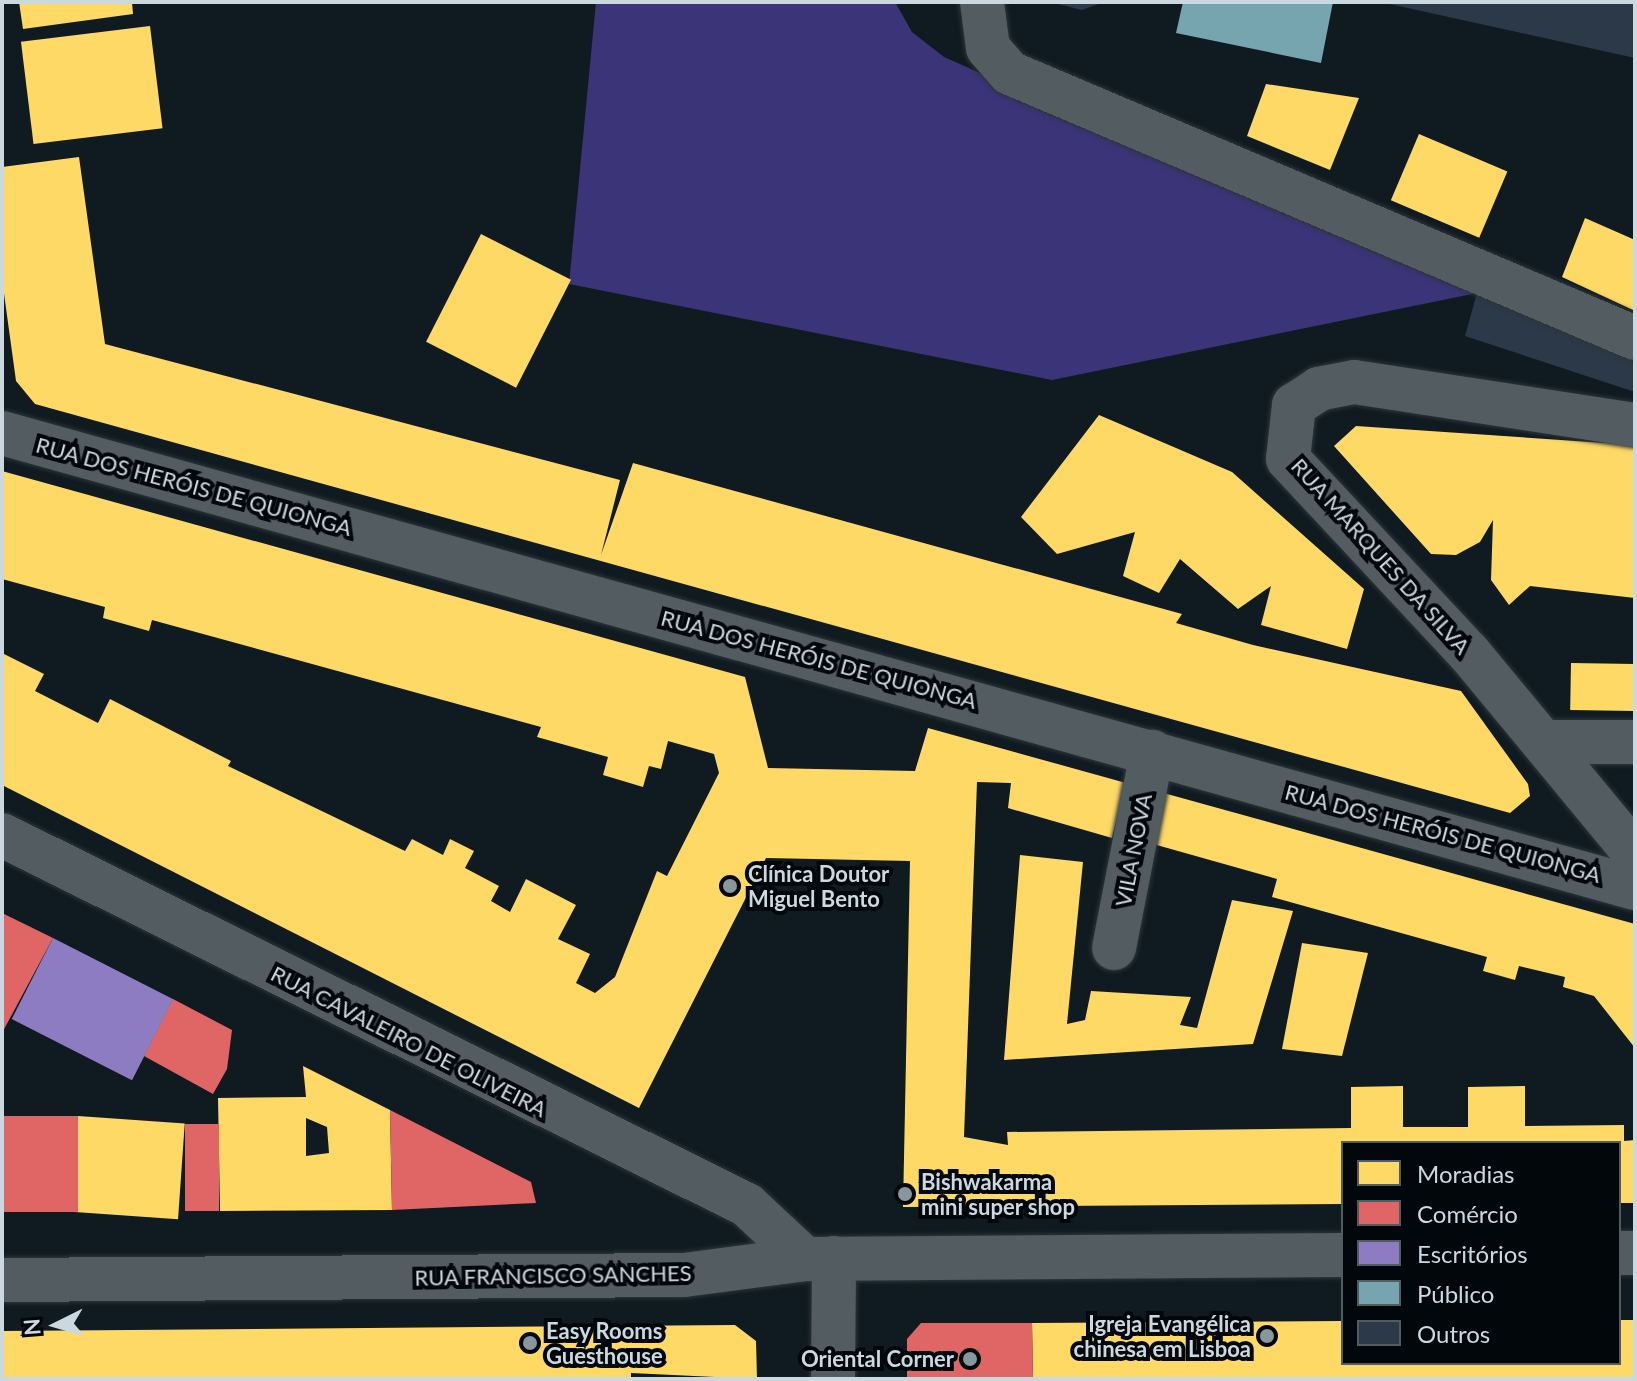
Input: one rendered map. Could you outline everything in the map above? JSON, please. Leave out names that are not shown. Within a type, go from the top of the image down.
[{"type":"street","points":[[982,2],[988,48],[1010,73],[1635,338]]},
{"type":"street","name":"RUA MARQUES DA SILVA","points":[[1635,425],[1354,382],[1319,389],[1294,405],[1288,459],[1545,742],[1635,854]]},
{"type":"street","name":"RUA DOS HERÓIS DE QUIONGA","points":[[2,433],[1635,888]]},
{"type":"street","points":[[1545,742],[1635,742]]},
{"type":"street","name":"VILA NOVA","points":[[1114,948],[1152,752]]},
{"type":"street","name":"RUA CAVALEIRO DE OLIVEIRA","points":[[2,835],[747,1205],[833,1259]]},
{"type":"street","name":"RUA FRANCISCO SANCHES","points":[[2,1280],[684,1275],[833,1259],[1341,1255]]},
{"type":"street","points":[[833,1259],[833,1379]]},
{"type":"shaded area","points":[[596,2],[895,2],[912,32],[944,57],[1477,293],[1052,380],[569,284]]},
{"type":"building: Moradias","points":[[19,2],[132,2],[133,14],[23,29]]},
{"type":"building: Moradias","points":[[150,26],[163,128],[34,144],[21,42]]},
{"type":"building: Moradias","points":[[1266,84],[1359,98],[1330,170],[1247,136]]},
{"type":"building: Moradias","points":[[1419,134],[1507,172],[1479,238],[1391,200]]},
{"type":"building: Moradias","points":[[79,157],[105,344],[620,480],[601,555],[633,463],[1182,614],[1176,623],[1253,645],[1461,691],[1528,784],[1530,796],[1510,813],[35,404],[16,381],[2,279],[2,167]]},
{"type":"building: Moradias","points":[[1585,218],[1635,240],[1635,311],[1562,277]]},
{"type":"building: Moradias","points":[[481,234],[571,280],[516,388],[426,342]]},
{"type":"building: Moradias","points":[[1099,415],[1232,472],[1364,589],[1347,649],[1261,625],[1271,586],[1238,609],[1180,559],[1159,593],[1123,576],[1135,532],[1057,554],[1021,517]]},
{"type":"building: Moradias","points":[[1356,426],[1635,445],[1635,598],[1530,586],[1509,605],[1491,580],[1493,520],[1480,542],[1456,555],[1431,554],[1334,446]]},
{"type":"building: Moradias","points":[[2,471],[745,677],[768,768],[915,771],[928,728],[1126,783],[1112,838],[1008,808],[1011,783],[977,782],[964,1137],[1008,1145],[1007,1132],[1351,1128],[1351,1087],[1403,1086],[1403,1127],[1468,1127],[1468,1087],[1525,1086],[1525,1126],[1624,1125],[1624,1141],[1635,1140],[1635,1203],[1621,1203],[1621,1141],[1341,1141],[1341,1204],[903,1207],[910,861],[766,858],[639,1108],[2,785],[2,653],[44,674],[35,691],[98,723],[110,699],[231,761],[228,766],[405,851],[412,839],[443,855],[450,839],[474,851],[465,868],[499,886],[491,901],[510,912],[526,879],[576,905],[558,939],[590,954],[576,983],[595,993],[615,977],[657,871],[667,876],[719,773],[714,754],[668,741],[661,769],[649,766],[643,787],[603,775],[608,757],[537,737],[541,727],[152,620],[149,631],[103,618],[105,607],[2,579]]},
{"type":"building: Moradias","points":[[1571,663],[1635,664],[1634,711],[1570,710]]},
{"type":"building: Moradias","points":[[1160,792],[1635,924],[1635,1048],[1594,996],[1563,987],[1565,977],[1519,966],[1515,980],[1483,971],[1487,957],[1272,897],[1277,879],[1146,842]]},
{"type":"building: Moradias","points":[[1020,855],[1083,862],[1067,1024],[1085,1020],[1091,991],[1191,997],[1180,1025],[1197,1028],[1232,900],[1293,911],[1253,1044],[1004,1060]]},
{"type":"building: Moradias","points":[[1302,943],[1368,953],[1342,1056],[1282,1049]]},
{"type":"building: Moradias","points":[[303,1066],[390,1110],[392,1210],[220,1211],[218,1098],[306,1097]],"holes":[[[306,1118],[327,1127],[329,1153],[306,1156]]]},
{"type":"building: Moradias","points":[[78,1116],[185,1123],[178,1219],[71,1212]]},
{"type":"building: Moradias","points":[[1621,1320],[1635,1320],[1635,1379],[1033,1379],[1032,1323],[1341,1321],[1341,1365],[1621,1365]]},
{"type":"building: Moradias","points":[[735,1325],[756,1341],[757,1379],[631,1373],[631,1379],[2,1379],[2,1331]]},
{"type":"building: Comércio","points":[[2,913],[53,938],[2,1033]]},
{"type":"building: Comércio","points":[[173,999],[232,1030],[227,1069],[213,1094],[144,1056]]},
{"type":"building: Comércio","points":[[390,1110],[531,1182],[536,1203],[392,1210]]},
{"type":"building: Comércio","points":[[2,1116],[78,1116],[78,1212],[2,1212]]},
{"type":"building: Comércio","points":[[185,1124],[219,1124],[219,1211],[185,1211]]},
{"type":"building: Comércio","name":"Oriental Corner","points":[[921,1323],[1032,1323],[1033,1379],[907,1379],[907,1339]]},
{"type":"building: Escritórios","points":[[53,938],[173,999],[132,1080],[12,1019]]},
{"type":"building: Público","points":[[1183,2],[1333,2],[1321,63],[1176,33]]},
{"type":"building: Outros","points":[[1050,2],[1104,2],[1082,10]]},
{"type":"building: Outros","points":[[1635,2],[1635,58],[1385,3]]},
{"type":"building: Outros","points":[[1477,293],[1635,362],[1635,392],[1465,336]]},
{"type":"place","name":"Clínica Doutor Miguel Bento","points":[[730,886]]},
{"type":"place","name":"Bishwakarma mini super shop","points":[[905,1194]]},
{"type":"place","name":"Igreja Evangélica chinesa em Lisboa","points":[[1267,1336]]},
{"type":"place","name":"Easy Rooms Guesthouse","points":[[530,1343]]},
{"type":"place","name":"Oriental Corner","points":[[970,1359]]}]
